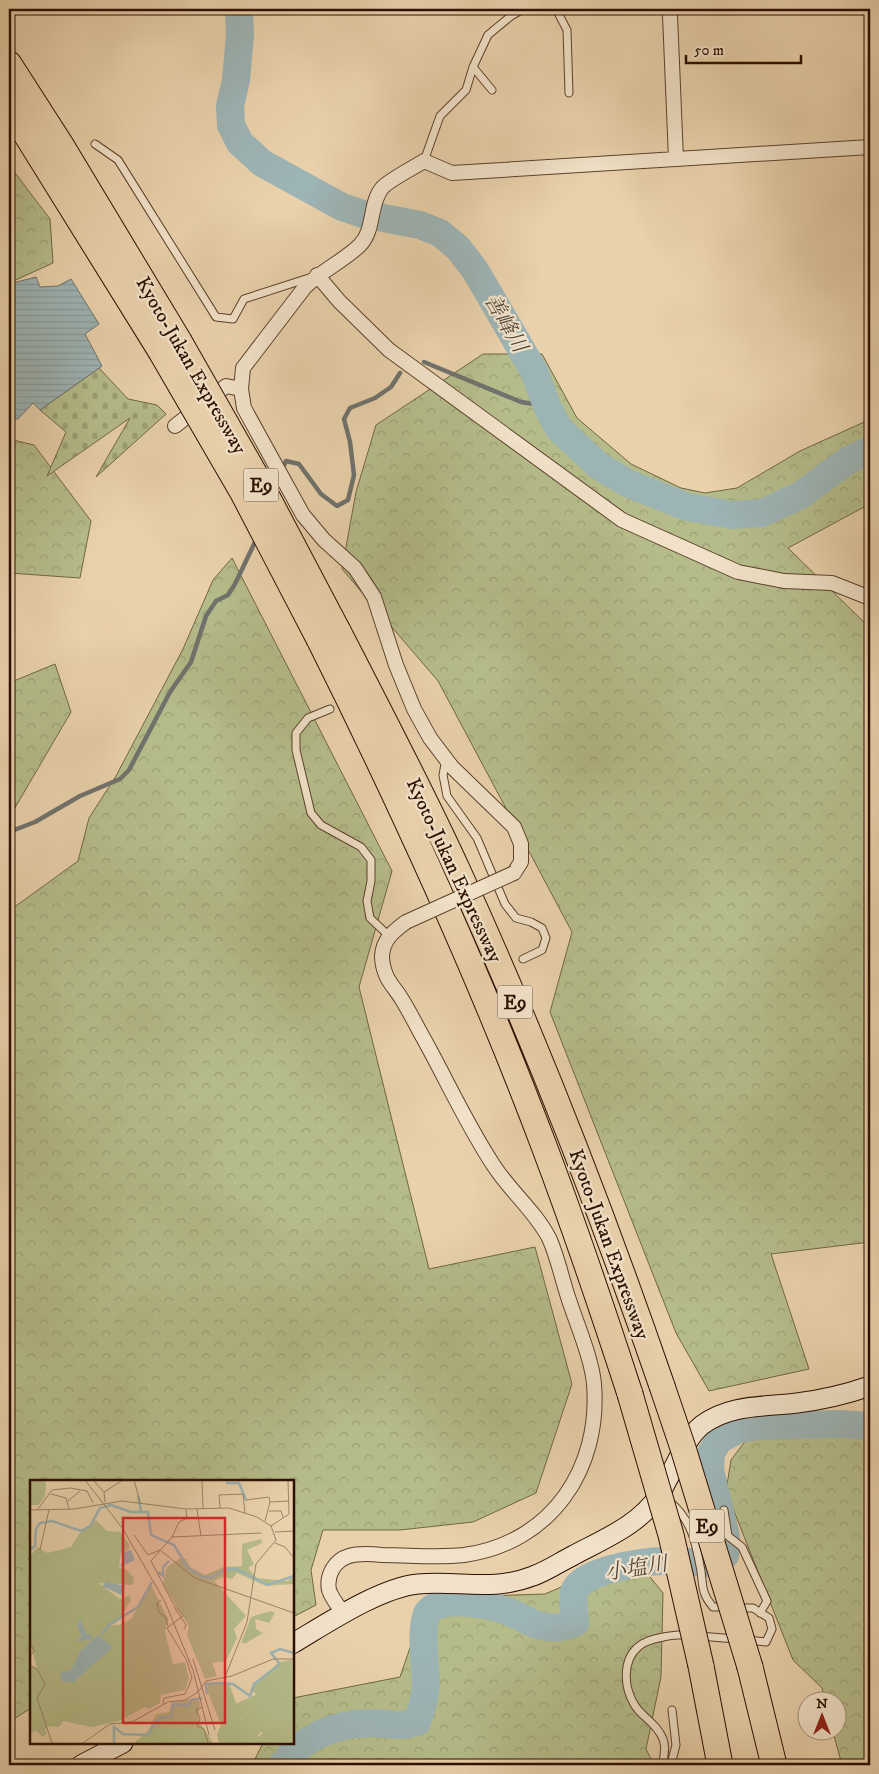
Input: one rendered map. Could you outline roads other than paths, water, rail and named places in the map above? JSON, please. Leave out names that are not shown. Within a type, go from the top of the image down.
[{"type":"highway","name":"Kyoto-Jukan Expressway","points":[[9,64],[61,144],[169,345],[242,493],[328,635],[432,817],[498,959],[603,1221],[662,1386],[689,1467],[750,1667],[774,1765]]},
{"type":"highway","name":"Kyoto-Jukan Expressway","points":[[9,107],[39,155],[169,345]]},
{"type":"highway","name":"Kyoto-Jukan Expressway","points":[[328,635],[504,1044],[578,1237],[630,1394],[671,1535],[701,1666],[720,1765]]},
{"type":"main road","points":[[294,1643],[387,1592],[416,1584],[442,1583],[480,1586],[509,1584],[534,1576],[620,1530],[649,1508],[660,1494],[692,1436],[702,1425],[719,1415],[734,1410],[799,1403],[870,1386]]},
{"type":"main road","points":[[81,1765],[121,1744]]},
{"type":"street","points":[[668,9],[670,15],[676,159]]},
{"type":"street","points":[[344,1614],[329,1589],[332,1568],[339,1561],[350,1556],[365,1554],[464,1555],[516,1538],[540,1524],[561,1502],[578,1476],[590,1446],[595,1411],[594,1381],[549,1239],[529,1208],[495,1169],[478,1141],[436,1060],[403,1001],[386,976],[382,955],[388,935],[406,922],[514,873],[521,862],[521,844],[514,828],[452,767],[430,738],[414,709],[396,665],[374,597],[355,568],[324,540],[302,514],[244,408],[241,389],[243,368],[317,275],[362,244],[369,228],[377,196],[383,187],[424,161],[452,173],[870,147]]},
{"type":"street","points":[[317,275],[339,301],[389,350],[622,520],[738,572],[784,581],[832,583],[870,598]]},
{"type":"street","points":[[175,426],[226,386],[241,389]]},
{"type":"lane","points":[[424,161],[440,116],[466,90],[473,67],[488,35],[511,16],[523,9]]},
{"type":"lane","points":[[556,9],[567,30],[569,93]]},
{"type":"lane","points":[[473,67],[492,90]]},
{"type":"lane","points":[[95,144],[118,160],[216,317],[233,319],[244,299],[317,275]]},
{"type":"lane","points":[[330,710],[308,718],[296,733],[296,750],[311,813],[321,825],[361,846],[371,860],[371,881],[367,901],[370,918],[388,935]]},
{"type":"lane","points":[[446,759],[443,775],[447,796],[477,838],[506,904],[516,918],[531,922],[542,928],[546,938],[542,950],[523,959]]},
{"type":"lane","points":[[660,1494],[679,1509],[690,1525],[697,1547],[704,1596],[713,1607],[753,1608],[769,1618],[772,1629],[766,1642],[677,1634],[655,1639],[638,1646],[628,1662],[626,1686],[634,1705],[656,1726],[664,1741],[662,1765]]},
{"type":"lane","points":[[724,1510],[728,1536],[742,1546],[767,1601],[760,1613]]},
{"type":"lane","points":[[669,1765],[676,1745],[672,1710]]},
{"type":"water","points":[[36,277],[40,287],[58,286],[71,279],[99,324],[85,334],[102,366],[40,410],[33,403],[18,419],[9,419],[9,284]]},
{"type":"waterway","name":"善峰川","points":[[239,9],[240,35],[236,80],[230,106],[231,125],[240,143],[262,163],[342,207],[363,214],[420,225],[440,233],[458,248],[475,270],[534,371],[547,406],[559,429],[599,466],[627,483],[687,507],[733,515],[762,513],[801,495],[847,461],[870,450]]},
{"type":"waterway","points":[[424,362],[521,402],[547,406]]},
{"type":"waterway","points":[[282,469],[286,461],[299,464],[321,494],[337,506],[348,500],[354,475],[350,442],[344,419],[350,408],[375,398],[391,387],[400,373]]},
{"type":"waterway","points":[[9,832],[35,822],[80,796],[120,779],[129,770],[170,692],[191,662],[206,616],[216,601],[228,595],[256,540]]},
{"type":"waterway","name":"小塩川","points":[[282,1765],[290,1755],[310,1739],[333,1729],[358,1724],[399,1725],[417,1722],[426,1687],[424,1626],[428,1612],[435,1607],[444,1603],[455,1602],[479,1604],[509,1612],[541,1626],[563,1626],[575,1623],[574,1592],[578,1585],[587,1578],[628,1565],[653,1561],[708,1563],[721,1559],[725,1555],[726,1537],[710,1470],[711,1453],[719,1440],[739,1429],[760,1426],[840,1424],[870,1426]]}]
